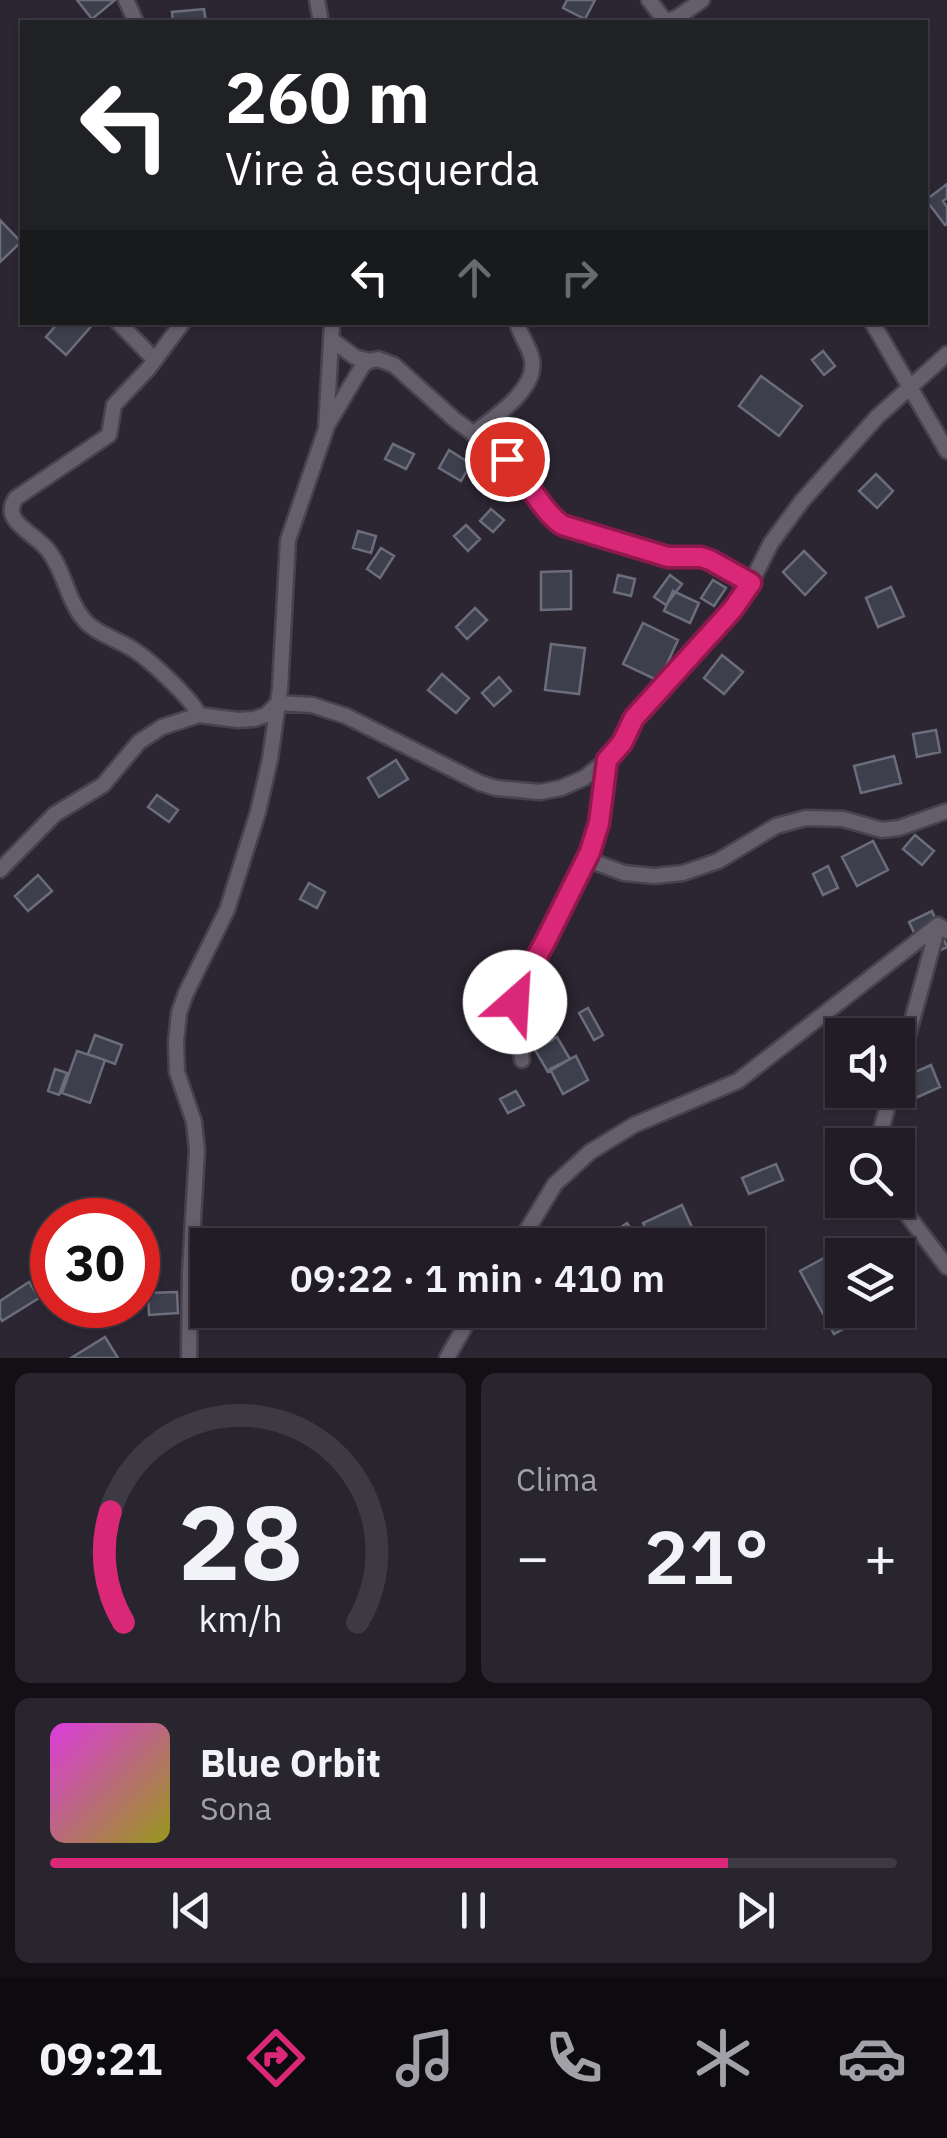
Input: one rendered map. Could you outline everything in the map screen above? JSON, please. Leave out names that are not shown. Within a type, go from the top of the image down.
[{"type":"street","points":[[671,20],[702,0]]},
{"type":"street","points":[[121,325],[155,360]]},
{"type":"street","points":[[181,325],[114,405],[110,436],[16,498],[10,513],[12,520],[51,554],[87,623],[145,658],[194,704],[199,715]]},
{"type":"street","points":[[326,429],[332,325]]},
{"type":"street","points":[[473,434],[527,384],[532,359],[518,325]]},
{"type":"street","points":[[874,325],[947,452]]},
{"type":"street","points":[[332,340],[346,352],[370,362]]},
{"type":"street","points":[[0,870],[55,814],[103,786],[139,742],[162,727],[199,715],[254,719],[266,715],[278,703],[296,702],[335,712],[496,788],[540,792],[584,778],[622,743],[634,718],[733,609],[772,542],[802,501],[878,417],[947,354]]},
{"type":"street","points":[[190,1358],[197,1150],[194,1122],[177,1072],[179,1013],[227,910],[258,812],[278,703],[288,540],[326,429],[363,366],[378,359],[394,365],[516,467],[549,514],[562,525],[668,557],[701,557],[751,583]]},
{"type":"street","points":[[522,1060],[516,994],[586,859],[599,823],[607,760]]},
{"type":"street","points":[[586,859],[624,874],[683,873],[718,860],[776,826],[806,818],[843,819],[882,830],[947,812]]},
{"type":"street","points":[[914,1018],[942,928]]},
{"type":"street","points":[[527,1228],[555,1184],[590,1152],[634,1125],[738,1080],[942,928]]},
{"type":"street","points":[[910,1218],[947,1267]]},
{"type":"street","points":[[447,1358],[464,1328]]},
{"type":"building","points":[[77,0],[115,0],[92,19]]},
{"type":"building","points":[[567,0],[595,0],[585,19],[563,8]]},
{"type":"building","points":[[204,9],[206,20],[173,20],[172,12]]},
{"type":"building","points":[[947,184],[947,198],[943,201],[947,224],[928,203]]},
{"type":"building","points":[[0,220],[20,243],[0,262]]},
{"type":"building","points":[[56,325],[92,325],[66,355],[46,337]]},
{"type":"building","points":[[823,351],[835,366],[824,375],[812,360]]},
{"type":"building","points":[[761,376],[802,406],[779,436],[739,406]]},
{"type":"building","points":[[393,444],[414,454],[406,469],[385,459]]},
{"type":"building","points":[[449,450],[471,464],[461,481],[439,468]]},
{"type":"building","points":[[876,474],[893,491],[877,508],[859,491]]},
{"type":"building","points":[[491,509],[504,520],[493,532],[480,521]]},
{"type":"building","points":[[466,525],[480,539],[468,551],[454,536]]},
{"type":"building","points":[[358,531],[376,536],[371,553],[353,548]]},
{"type":"building","points":[[381,548],[394,556],[380,578],[367,569]]},
{"type":"building","points":[[804,551],[826,573],[805,595],[783,572]]},
{"type":"building","points":[[571,571],[571,609],[541,610],[541,572]]},
{"type":"building","points":[[618,575],[635,579],[631,596],[614,592]]},
{"type":"building","points":[[670,575],[682,584],[666,605],[654,597]]},
{"type":"building","points":[[713,580],[726,588],[714,606],[701,598]]},
{"type":"building","points":[[891,587],[904,616],[878,627],[866,598]]},
{"type":"building","points":[[673,591],[699,603],[690,623],[664,611]]},
{"type":"building","points":[[475,608],[487,620],[467,639],[456,627]]},
{"type":"building","points":[[643,623],[678,640],[659,681],[623,664]]},
{"type":"building","points":[[551,644],[585,648],[579,694],[545,690]]},
{"type":"building","points":[[722,655],[743,672],[724,694],[704,678]]},
{"type":"building","points":[[442,674],[469,698],[456,713],[428,690]]},
{"type":"building","points":[[499,677],[511,691],[494,706],[482,693]]},
{"type":"building","points":[[936,730],[940,752],[917,757],[913,734]]},
{"type":"building","points":[[894,756],[901,783],[861,793],[854,766]]},
{"type":"building","points":[[396,760],[408,779],[379,797],[368,778]]},
{"type":"building","points":[[157,795],[178,810],[169,822],[148,807]]},
{"type":"building","points":[[915,835],[934,851],[922,865],[903,849]]},
{"type":"building","points":[[873,841],[888,870],[857,886],[842,857]]},
{"type":"building","points":[[828,866],[838,888],[823,895],[813,874]]},
{"type":"building","points":[[38,875],[52,891],[28,911],[15,896]]},
{"type":"building","points":[[309,883],[325,892],[317,908],[300,899]]},
{"type":"building","points":[[932,911],[947,947],[926,957],[909,922]]},
{"type":"building","points":[[588,1008],[603,1035],[594,1040],[579,1013]]},
{"type":"building","points":[[95,1035],[122,1045],[115,1064],[88,1054]]},
{"type":"building","points":[[557,1037],[570,1059],[548,1072],[535,1050]]},
{"type":"building","points":[[77,1051],[105,1060],[90,1103],[62,1093]]},
{"type":"building","points":[[576,1056],[588,1080],[563,1094],[550,1069]]},
{"type":"building","points":[[931,1065],[940,1087],[915,1098],[915,1072]]},
{"type":"building","points":[[55,1069],[67,1073],[59,1095],[48,1091]]},
{"type":"building","points":[[516,1091],[524,1105],[508,1113],[500,1099]]},
{"type":"building","points":[[776,1164],[783,1180],[749,1194],[742,1178]]},
{"type":"building","points":[[682,1205],[692,1228],[645,1228],[643,1223]]},
{"type":"building","points":[[825,1257],[825,1317],[800,1271]]},
{"type":"building","points":[[30,1284],[30,1304],[2,1321],[0,1301]]},
{"type":"building","points":[[177,1292],[178,1313],[160,1314],[160,1293]]},
{"type":"building","points":[[105,1337],[118,1358],[71,1358]]},
{"type":"route","points":[[507,459],[562,525],[668,557],[701,557],[751,583],[688,662],[634,718],[622,743],[607,760],[599,823],[590,852],[515,1002]]}]
